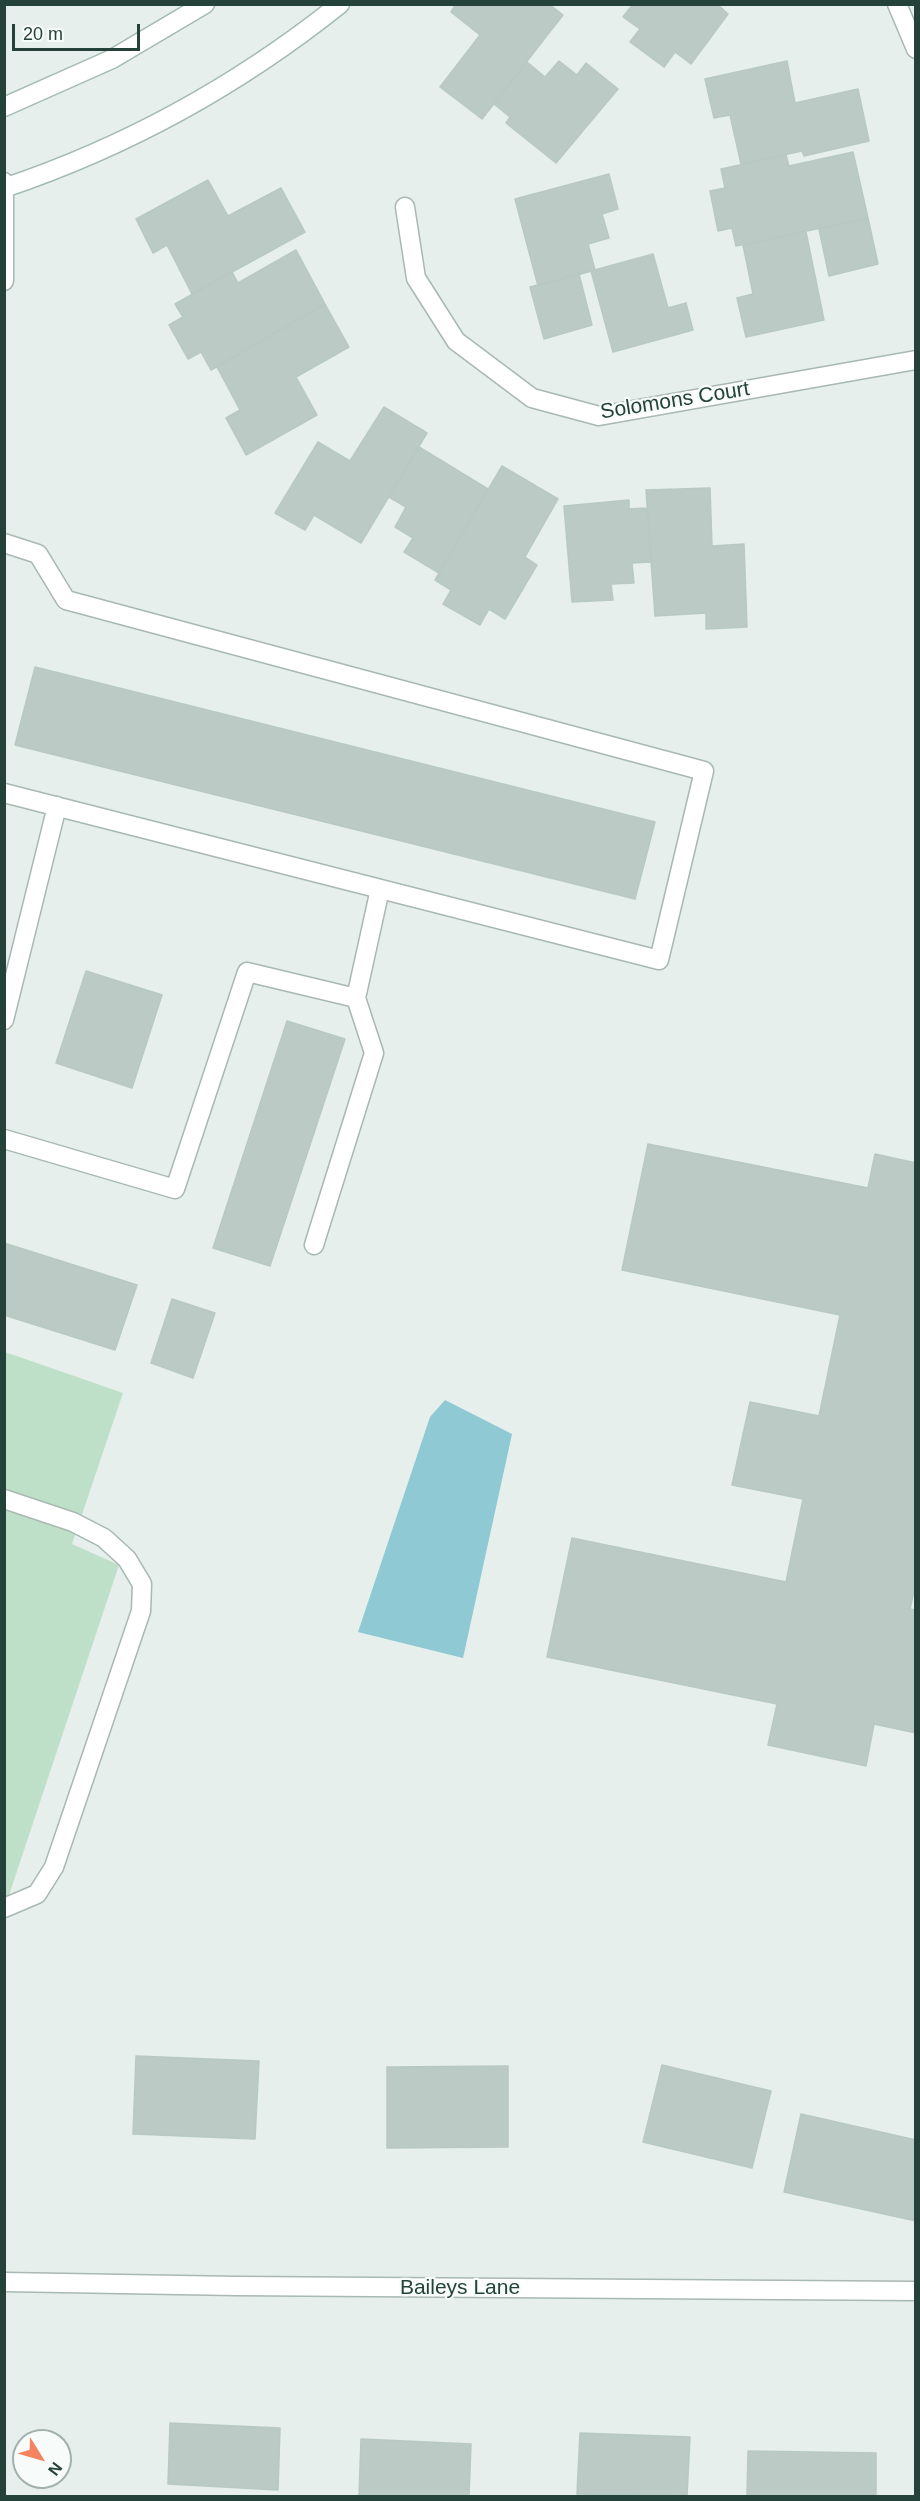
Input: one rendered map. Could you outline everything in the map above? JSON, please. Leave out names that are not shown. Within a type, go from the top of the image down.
[{"type":"street","points":[[4,107],[112,59],[205,4]]},
{"type":"street","points":[[4,281],[5,186],[142,132],[292,43],[340,4]]},
{"type":"street","points":[[897,4],[915,49]]},
{"type":"street","name":"Solomons Court","points":[[405,207],[416,278],[456,341],[532,398],[599,416],[915,360]]},
{"type":"street","points":[[4,543],[38,554],[66,600],[704,771],[658,960],[4,793]]},
{"type":"street","points":[[4,1020],[57,806]]},
{"type":"street","points":[[314,1245],[374,1053],[356,998],[380,888]]},
{"type":"street","points":[[4,1139],[175,1189],[247,972],[356,998]]},
{"type":"street","points":[[4,1499],[73,1522],[104,1538],[127,1560],[142,1584],[141,1611],[54,1867],[37,1894],[4,1908]]},
{"type":"street","name":"Baileys Lane","points":[[4,2282],[237,2286],[915,2290]]},
{"type":"green space","points":[[5,1352],[123,1393],[72,1544],[119,1565],[5,1907]]},
{"type":"water","points":[[445,1400],[512,1434],[463,1658],[358,1632],[430,1417]]},
{"type":"building","points":[[456,4],[549,4],[563,15],[482,119],[440,87],[480,35],[451,12]]},
{"type":"building","points":[[633,4],[717,4],[728,14],[691,64],[675,52],[664,67],[630,42],[640,29],[623,17]]},
{"type":"building","points":[[559,61],[577,75],[586,63],[618,89],[556,163],[506,123],[510,117],[494,104],[527,62],[545,77]]},
{"type":"building","points":[[787,61],[795,103],[858,89],[869,141],[804,156],[802,151],[741,164],[730,115],[714,118],[705,79]]},
{"type":"building","points":[[853,152],[868,218],[736,246],[732,228],[718,231],[710,191],[725,188],[721,169],[786,155],[789,166]]},
{"type":"building","points":[[609,174],[618,209],[602,214],[609,238],[588,244],[595,270],[538,286],[515,199]]},
{"type":"building","points":[[208,180],[228,216],[281,188],[305,232],[192,294],[167,245],[153,253],[136,219]]},
{"type":"building","points":[[868,218],[878,264],[829,276],[819,229]]},
{"type":"building","points":[[806,232],[824,320],[746,337],[737,298],[753,294],[743,245]]},
{"type":"building","points":[[296,250],[325,304],[211,370],[201,352],[188,359],[169,325],[183,317],[175,304],[232,272],[238,283]]},
{"type":"building","points":[[653,254],[668,308],[686,303],[693,330],[613,352],[591,271]]},
{"type":"building","points":[[579,274],[592,325],[544,339],[530,287]]},
{"type":"building","points":[[325,304],[349,347],[296,377],[317,415],[246,455],[226,418],[240,410],[217,367]]},
{"type":"building","points":[[384,407],[427,433],[361,543],[314,515],[305,530],[275,513],[318,442],[350,461]]},
{"type":"building","points":[[419,447],[488,489],[439,573],[404,552],[413,538],[395,527],[406,507],[389,497]]},
{"type":"building","points":[[502,466],[558,499],[525,557],[537,565],[505,619],[489,609],[480,625],[443,604],[451,590],[435,580]]},
{"type":"building","points":[[710,488],[712,546],[744,544],[747,627],[706,629],[706,613],[655,616],[646,490]]},
{"type":"building","points":[[629,500],[629,509],[647,508],[651,562],[632,563],[634,583],[611,584],[613,600],[572,602],[564,506]]},
{"type":"building","points":[[35,667],[655,822],[635,899],[15,745]]},
{"type":"building","points":[[86,971],[162,995],[132,1088],[56,1063]]},
{"type":"building","points":[[287,1021],[345,1039],[270,1266],[213,1248]]},
{"type":"building","points":[[648,1144],[868,1188],[875,1154],[916,1163],[916,1582],[910,1609],[916,1610],[916,1733],[874,1724],[866,1766],[768,1745],[777,1704],[547,1657],[572,1538],[786,1582],[803,1499],[732,1485],[750,1402],[819,1416],[840,1315],[622,1270]]},
{"type":"building","points":[[4,1243],[137,1285],[115,1350],[4,1315]]},
{"type":"building","points":[[172,1299],[215,1313],[193,1378],[151,1363]]},
{"type":"building","points":[[136,2056],[259,2061],[255,2139],[133,2134]]},
{"type":"building","points":[[662,2065],[771,2091],[752,2168],[643,2142]]},
{"type":"building","points":[[508,2066],[508,2147],[387,2148],[387,2067]]},
{"type":"building","points":[[801,2114],[916,2140],[916,2221],[784,2192]]},
{"type":"building","points":[[170,2423],[280,2428],[278,2490],[168,2484]]},
{"type":"building","points":[[580,2433],[690,2437],[687,2496],[577,2494]]},
{"type":"building","points":[[361,2439],[471,2444],[469,2496],[359,2496]]},
{"type":"building","points":[[748,2451],[876,2453],[876,2496],[747,2496]]}]
